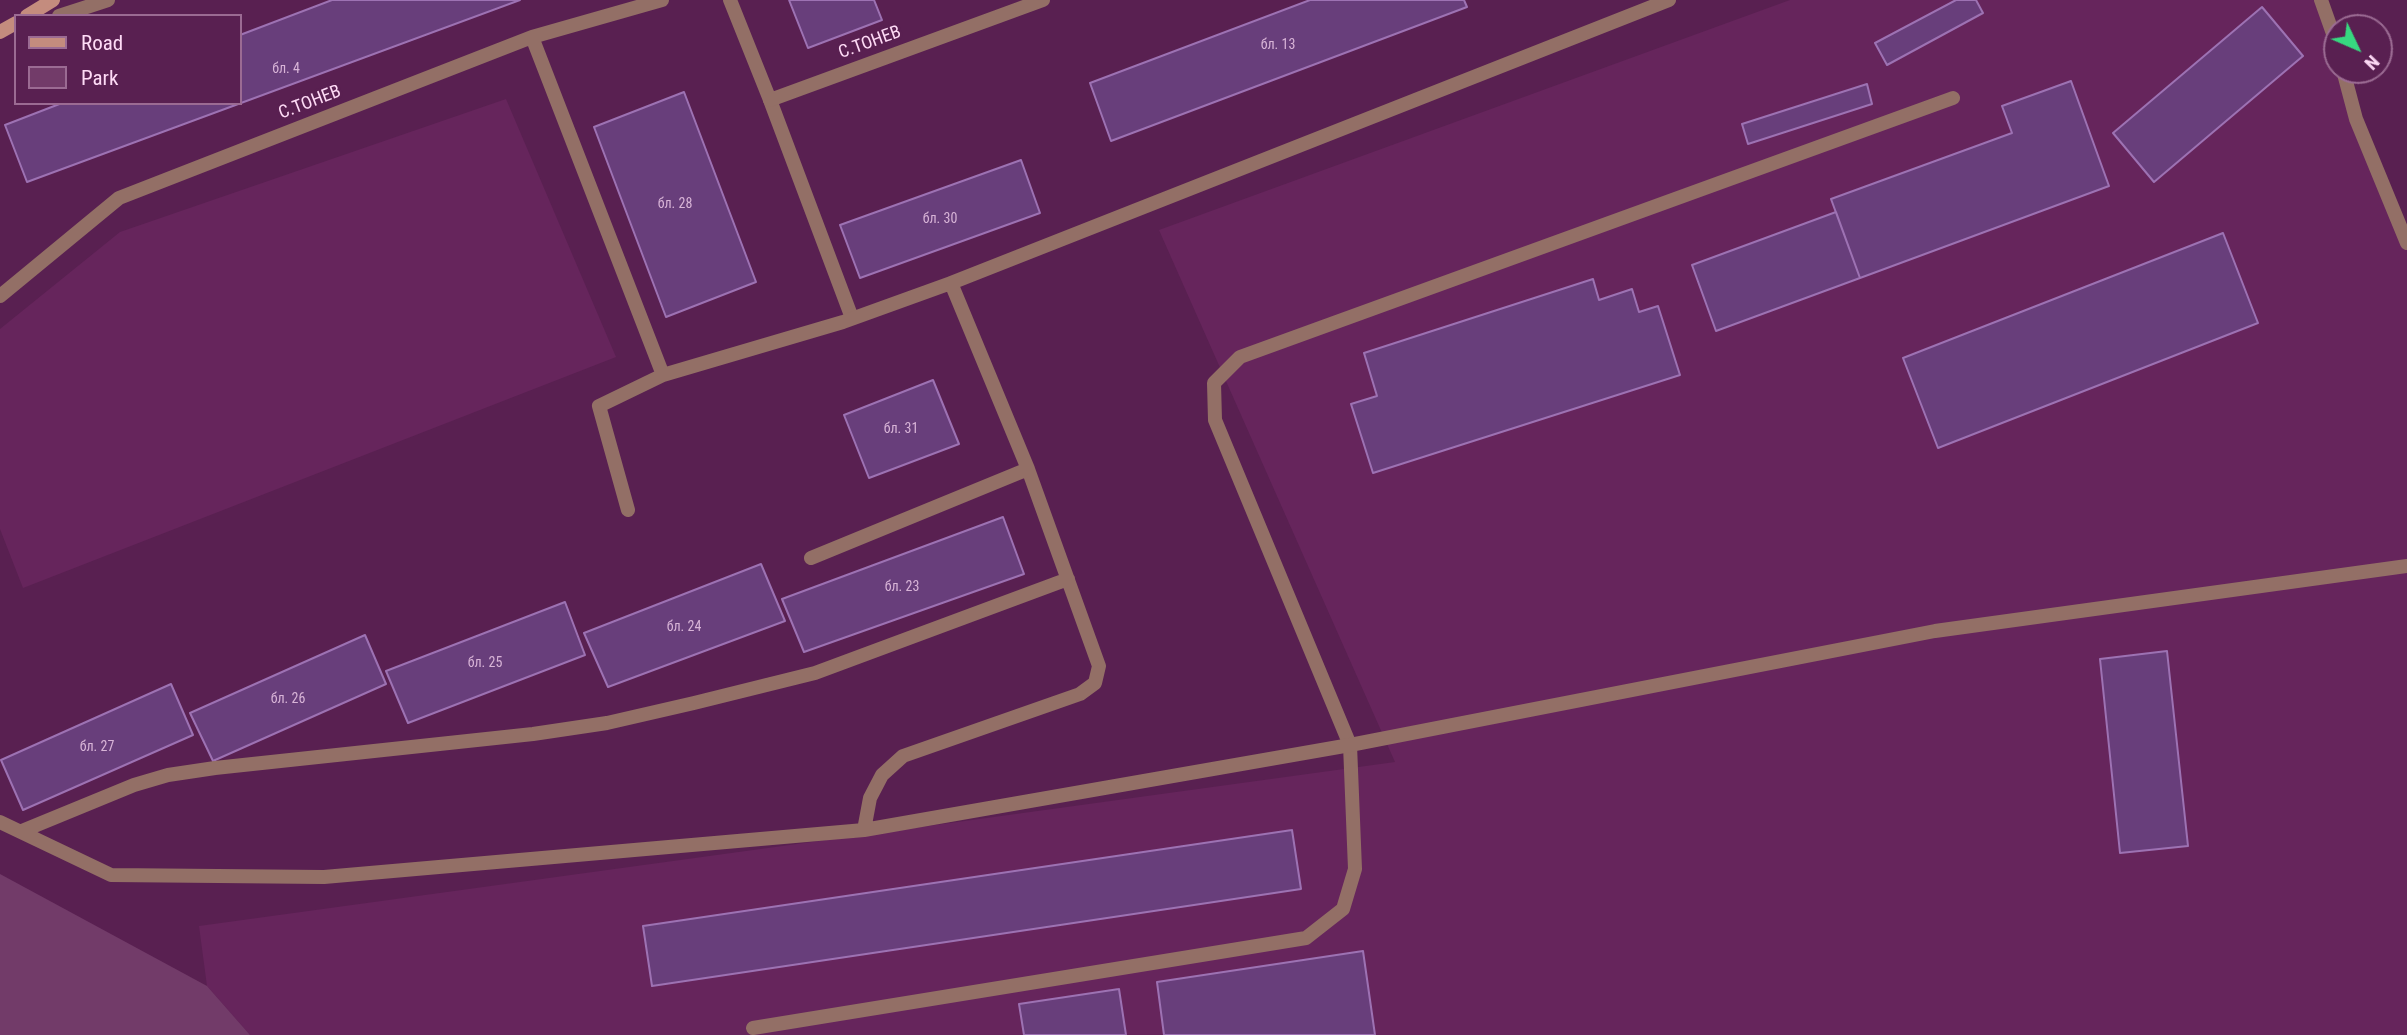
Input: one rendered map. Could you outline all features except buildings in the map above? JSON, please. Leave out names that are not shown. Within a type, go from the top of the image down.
[{"type":"main road","points":[[30,14],[53,0]]},
{"type":"street","points":[[65,14],[108,0]]},
{"type":"street","name":"С.ТОНЕВ","points":[[0,296],[119,198],[532,37],[662,0]]},
{"type":"street","points":[[730,0],[852,318]]},
{"type":"street","name":"С.ТОНЕВ","points":[[770,100],[1044,0]]},
{"type":"street","points":[[628,510],[599,406],[663,375],[852,318],[951,283],[1669,0]]},
{"type":"street","points":[[532,37],[663,375]]},
{"type":"street","points":[[2347,84],[2356,119],[2407,243]]},
{"type":"street","points":[[752,1028],[1306,938],[1343,909],[1355,869],[1350,745],[1215,420],[1214,383],[1240,357],[1954,98]]},
{"type":"street","points":[[864,830],[870,798],[883,775],[903,756],[1080,694],[1095,683],[1099,666],[1028,469],[951,283]]},
{"type":"street","points":[[811,558],[1028,469]]},
{"type":"street","points":[[0,822],[111,875],[324,877],[864,830],[1350,745],[1935,631],[2407,566]]},
{"type":"street","points":[[22,831],[134,785],[168,775],[229,766],[533,734],[607,723],[694,703],[815,673],[1068,579]]},
{"type":"shaded area","points":[[1790,0],[2321,0],[2326,14],[2323,14],[2323,84],[2343,84],[2407,243],[2407,1035],[250,1035],[207,986],[199,926],[1395,762],[1159,230]]},
{"type":"shaded area","points":[[506,99],[616,357],[23,588],[0,529],[0,329],[120,232]]},
{"type":"green space","points":[[0,874],[207,986],[250,1035],[0,1035]]}]
